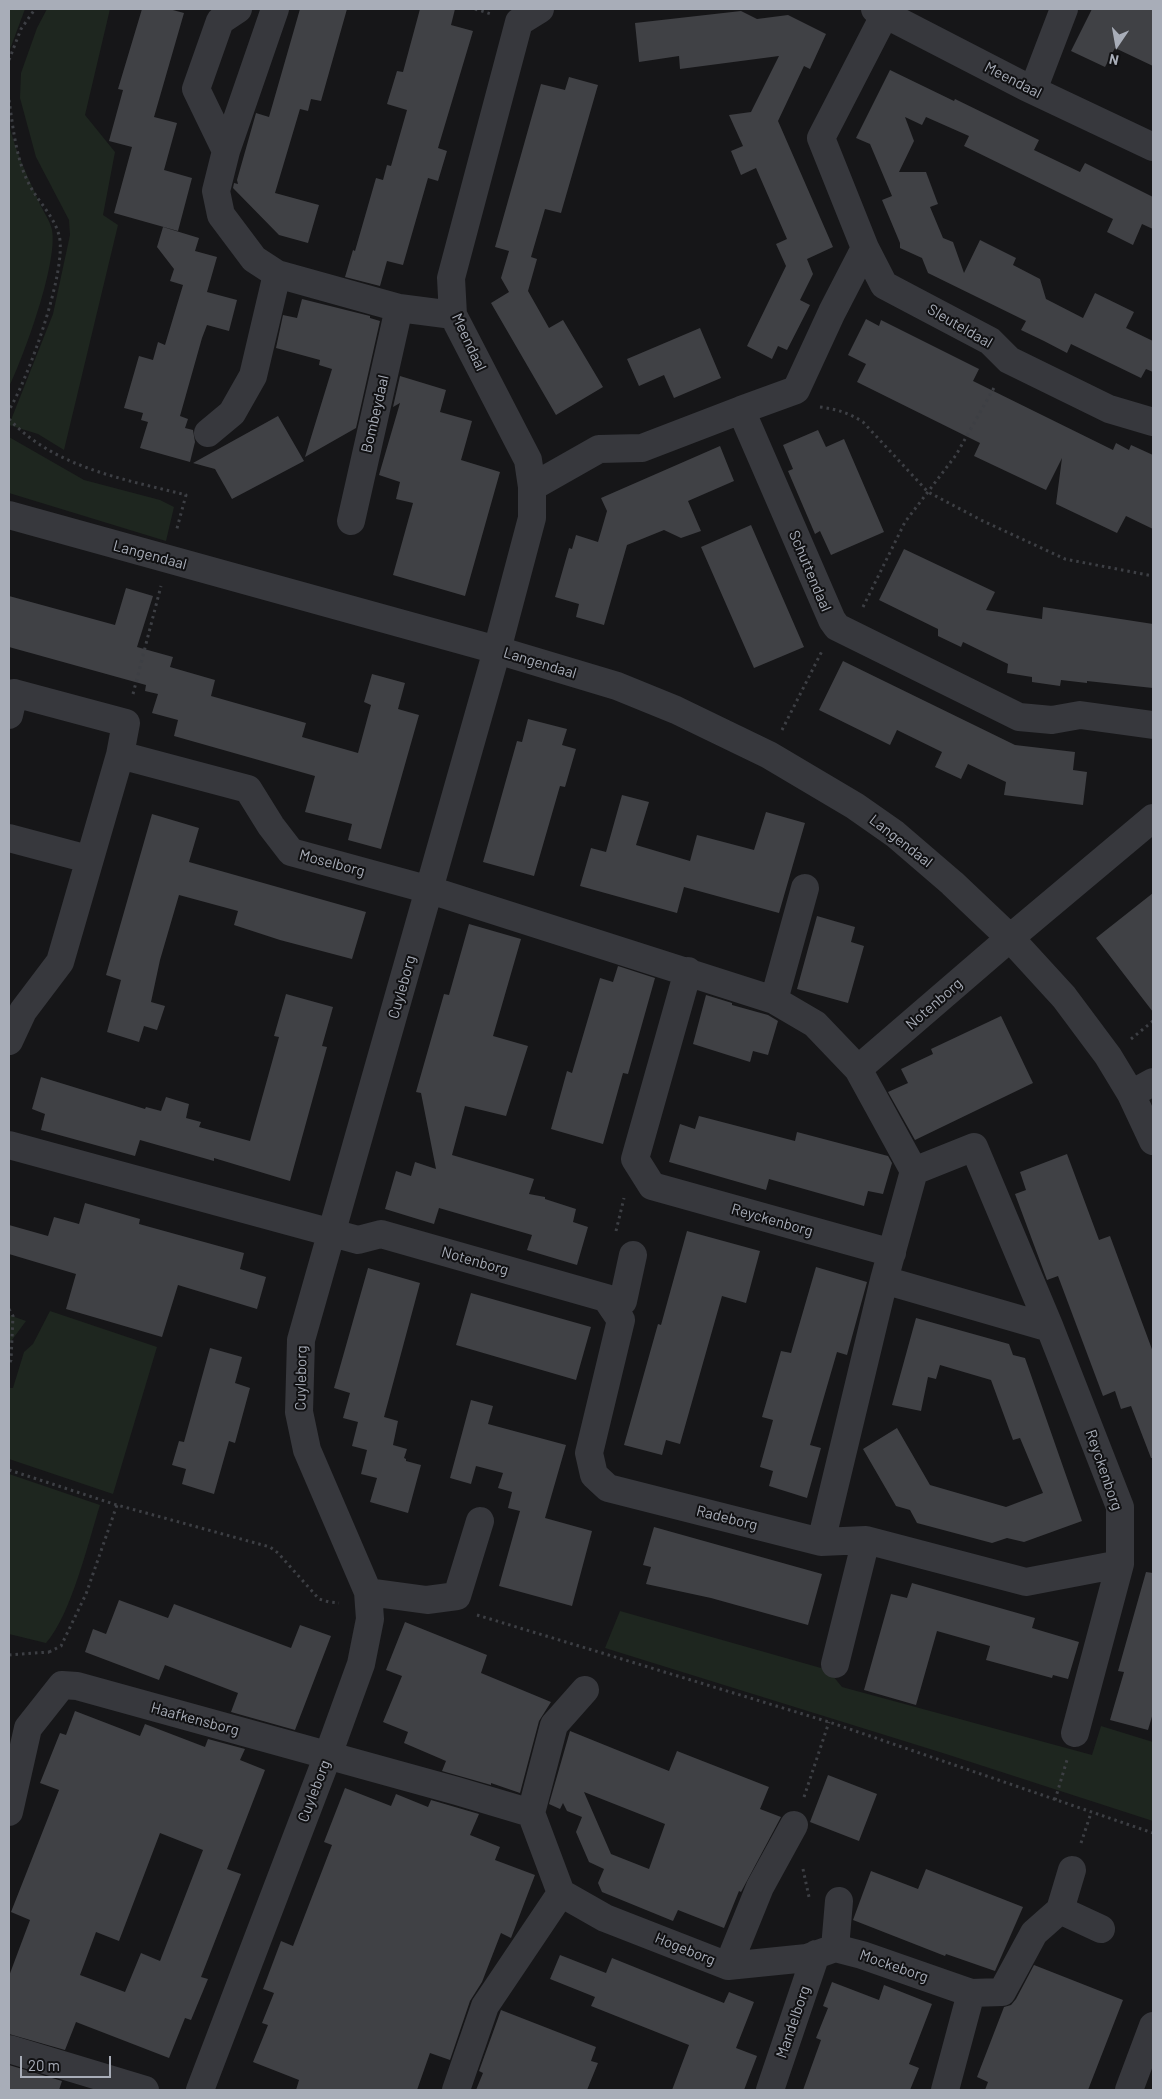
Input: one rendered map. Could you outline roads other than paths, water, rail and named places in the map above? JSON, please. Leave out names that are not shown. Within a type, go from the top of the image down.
[{"type":"street","points":[[226,151],[196,89],[220,21],[238,9]]},
{"type":"street","points":[[275,9],[226,151],[216,192],[221,215],[254,259],[277,274],[399,308],[454,314]]},
{"type":"street","name":"Meendaal","points":[[497,650],[532,518],[532,487],[528,460],[454,314],[452,278],[519,22],[540,9]]},
{"type":"street","points":[[1033,90],[1064,9]]},
{"type":"street","name":"Meendaal","points":[[880,11],[1033,90],[1153,147]]},
{"type":"street","name":"Sleuteldaal","points":[[880,11],[821,138],[865,248],[884,285],[990,341],[1009,360],[1109,409],[1153,422]]},
{"type":"street","points":[[532,487],[599,449],[642,448],[796,390],[832,312],[865,248]]},
{"type":"street","points":[[208,434],[232,413],[253,376],[277,274]]},
{"type":"street","name":"Bombeydaal","points":[[350,521],[399,308]]},
{"type":"street","name":"Schuttendaal","points":[[740,410],[832,620],[843,631],[1019,717],[1052,720],[1080,715],[1153,725]]},
{"type":"street","name":"Langendaal","points":[[9,516],[497,650],[618,686],[676,710],[769,755],[855,806],[895,834],[952,883],[1010,938],[1064,997],[1108,1056],[1142,1088],[1153,1141]]},
{"type":"street","name":"Cuyleborg","points":[[200,2090],[328,1755],[360,1664],[370,1619],[368,1592],[307,1450],[299,1412],[301,1340],[497,650]]},
{"type":"street","points":[[9,715],[14,694],[126,723],[120,755],[88,859],[60,962],[23,1011],[9,1041]]},
{"type":"street","name":"Moselborg","points":[[120,755],[248,789],[270,826],[291,852],[430,890]]},
{"type":"street","points":[[1010,938],[1153,818]]},
{"type":"street","points":[[9,838],[88,859]]},
{"type":"street","points":[[774,1000],[805,888]]},
{"type":"street","points":[[430,890],[774,1000],[815,1024],[858,1069],[914,1172],[884,1280],[821,1542]]},
{"type":"street","name":"Notenborg","points":[[858,1069],[1010,938]]},
{"type":"street","name":"Reyckenborg","points":[[688,971],[635,1159],[652,1186],[892,1253]]},
{"type":"street","points":[[9,1145],[330,1233]]},
{"type":"street","name":"Reyckenborg","points":[[914,1172],[974,1147],[1050,1328],[1120,1507],[1120,1564],[1075,1733]]},
{"type":"street","name":"Notenborg","points":[[330,1233],[358,1240],[381,1234],[606,1298],[614,1308]]},
{"type":"street","points":[[614,1308],[623,1301],[633,1255]]},
{"type":"street","points":[[884,1280],[1050,1328]]},
{"type":"street","name":"Radeborg","points":[[614,1308],[621,1320],[589,1453],[594,1475],[608,1488],[821,1542],[866,1540],[1026,1582],[1120,1564]]},
{"type":"street","points":[[368,1592],[427,1600],[457,1596],[480,1521]]},
{"type":"street","points":[[835,1664],[866,1540]]},
{"type":"street","name":"Haafkensborg","points":[[9,1812],[28,1728],[62,1685],[76,1686],[328,1755]]},
{"type":"street","points":[[456,2090],[485,2006],[561,1893],[531,1813],[554,1726],[585,1690]]},
{"type":"street","points":[[328,1755],[531,1813]]},
{"type":"street","points":[[728,1966],[760,1888],[794,1825]]},
{"type":"street","points":[[1072,1870],[1060,1910],[1101,1929]]},
{"type":"street","name":"Hogeborg","points":[[561,1893],[605,1918],[728,1966],[807,1958],[826,1951]]},
{"type":"street","name":"Mandelborg","points":[[770,2090],[826,1951],[839,1900]]},
{"type":"street","name":"Mockeborg","points":[[826,1951],[862,1955],[971,1993],[1002,1992],[1034,1933],[1060,1910]]},
{"type":"street","points":[[945,2090],[971,1993]]},
{"type":"street","points":[[1128,2090],[1153,2026]]},
{"type":"street","points":[[9,2049],[145,2090]]}]
